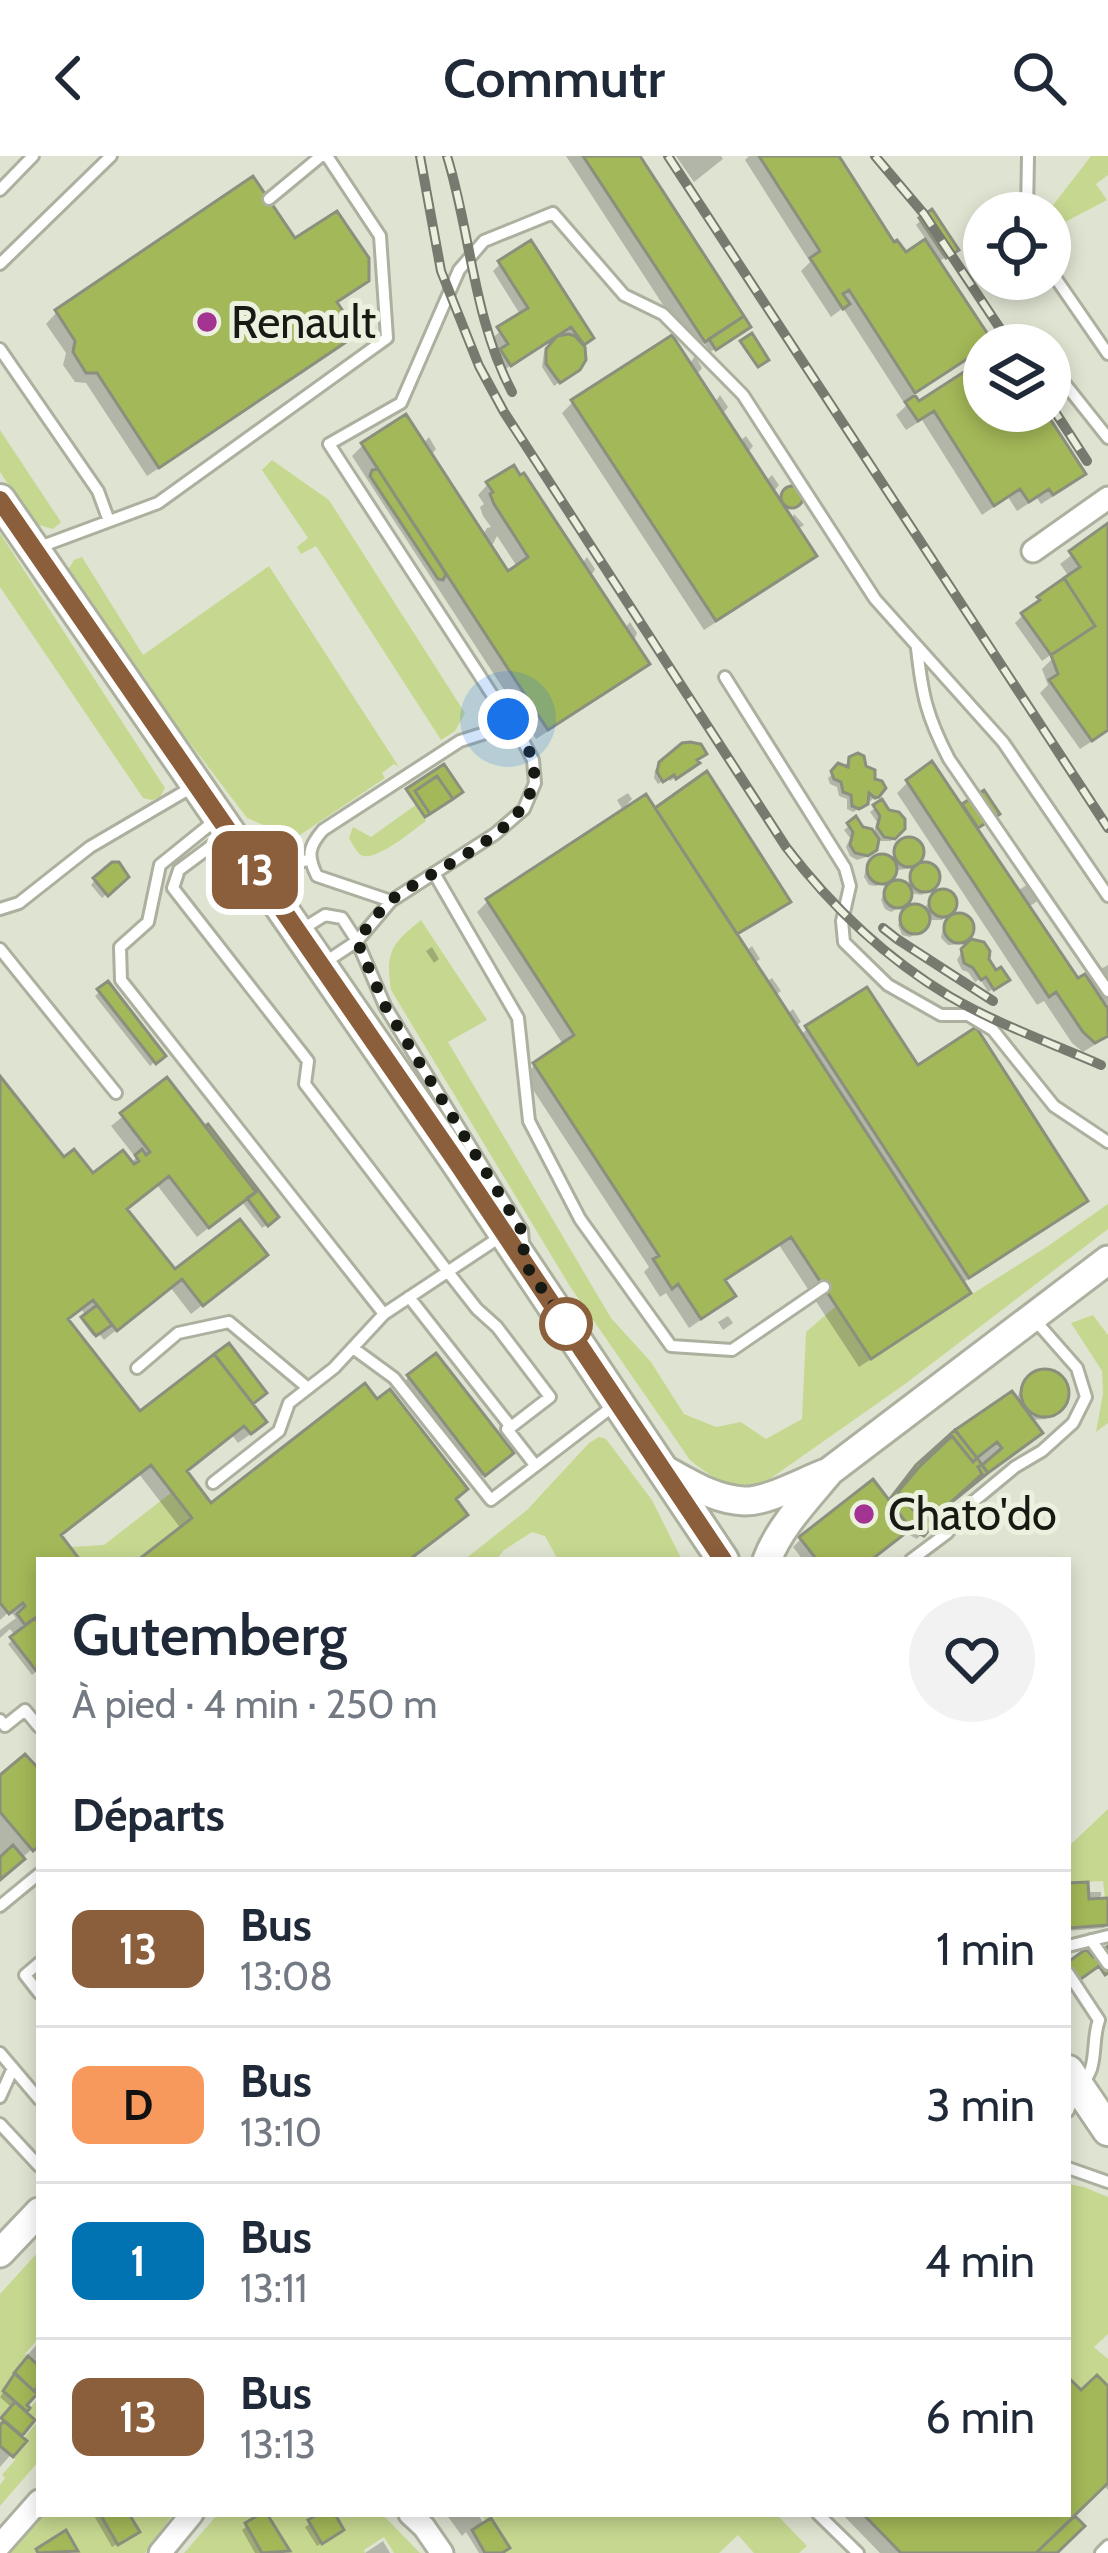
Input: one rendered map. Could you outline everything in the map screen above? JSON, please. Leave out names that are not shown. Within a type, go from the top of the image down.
[{"type":"main road","points":[[0,500],[721,1557]]},
{"type":"main road","points":[[1072,2091],[1108,2130]]},
{"type":"street","points":[[1033,551],[1108,498]]},
{"type":"street","points":[[767,1557],[796,1511],[830,1471],[1108,1260]]},
{"type":"street","points":[[663,1468],[711,1494],[744,1502],[830,1471]]},
{"type":"street","points":[[0,2253],[36,2215]]},
{"type":"street","points":[[0,2545],[36,2504]]},
{"type":"street","points":[[160,2553],[190,2517]]},
{"type":"street","points":[[413,2517],[442,2553]]},
{"type":"lane","points":[[0,190],[33,156]]},
{"type":"lane","points":[[0,264],[111,156]]},
{"type":"lane","points":[[34,549],[158,503],[387,338],[380,236],[324,156],[268,199]]},
{"type":"lane","points":[[1028,156],[1028,192]]},
{"type":"lane","points":[[508,734],[508,719],[329,444],[401,403],[459,270],[484,241],[553,213],[624,295],[663,314],[743,395],[875,599],[1004,742],[1108,896]]},
{"type":"lane","points":[[1071,300],[1108,353]]},
{"type":"lane","points":[[0,349],[98,491],[110,521]]},
{"type":"lane","points":[[1071,391],[1108,438]]},
{"type":"lane","points":[[917,646],[922,695],[949,759],[1108,991]]},
{"type":"lane","points":[[725,676],[845,868],[850,886],[842,921],[844,942],[888,985],[940,1015],[968,1015],[993,1030],[1054,1106],[1108,1142]]},
{"type":"lane","points":[[321,965],[357,941],[391,901],[495,834],[524,809],[536,783],[533,760],[523,742],[498,729],[460,741],[323,830],[311,844],[309,860],[317,876],[391,901]]},
{"type":"lane","points":[[0,909],[20,903],[90,847],[197,784]]},
{"type":"lane","points":[[224,825],[179,870],[173,889],[308,1061],[304,1084],[550,1397],[507,1429],[535,1466]]},
{"type":"lane","points":[[224,825],[160,865],[148,922],[120,947],[121,980],[383,1314]]},
{"type":"lane","points":[[254,869],[309,860]]},
{"type":"lane","points":[[434,873],[518,1018],[529,1121],[580,1219],[671,1346],[732,1350],[824,1287]]},
{"type":"lane","points":[[151,910],[177,893]]},
{"type":"lane","points":[[298,932],[326,915],[343,918],[385,1006],[522,1231],[525,1264]]},
{"type":"lane","points":[[0,949],[116,1094]]},
{"type":"lane","points":[[213,1483],[279,1431],[289,1403],[334,1368],[383,1314],[505,1234]]},
{"type":"lane","points":[[409,1297],[511,1427]]},
{"type":"lane","points":[[915,1557],[947,1533],[974,1502],[1073,1423],[1086,1397],[1077,1368],[1032,1317]]},
{"type":"lane","points":[[137,1368],[178,1333],[230,1322],[308,1388]]},
{"type":"lane","points":[[353,1348],[394,1378],[491,1500],[619,1402]]},
{"type":"lane","points":[[0,1720],[5,1726],[25,1710],[36,1723]]},
{"type":"lane","points":[[0,1906],[36,1876]]},
{"type":"lane","points":[[1071,1945],[1108,1936]]},
{"type":"lane","points":[[1091,1940],[1108,1964]]},
{"type":"lane","points":[[36,1966],[25,1975],[36,1989]]},
{"type":"lane","points":[[1071,1977],[1103,2016],[1094,2032],[1092,2065],[1072,2091]]},
{"type":"lane","points":[[0,2054],[36,2095]]},
{"type":"lane","points":[[0,2097],[13,2068]]},
{"type":"lane","points":[[0,2124],[36,2163]]},
{"type":"lane","points":[[1071,2169],[1108,2182]]},
{"type":"lane","points":[[821,2517],[858,2553]]},
{"type":"lane","points":[[1101,2553],[1108,2546]]},
{"type":"green space","points":[[1091,156],[1108,156],[1108,175],[1096,184],[1107,200],[1071,219],[1071,192],[1063,192]]},
{"type":"green space","points":[[0,430],[61,522],[53,529],[35,524],[0,472]]},
{"type":"green space","points":[[272,460],[329,500],[465,713],[455,731],[441,740],[316,546],[301,554],[297,547],[308,538],[262,470]]},
{"type":"green space","points":[[0,533],[165,788],[160,797],[143,798],[0,587]]},
{"type":"green space","points":[[82,557],[143,655],[269,566],[399,767],[394,764],[382,773],[385,778],[300,835],[290,836],[247,818],[66,573]]},
{"type":"green space","points":[[417,804],[426,821],[375,854],[357,852],[349,838],[353,827],[371,837]]},
{"type":"green space","points":[[421,920],[487,1020],[448,1042],[611,1318],[651,1362],[684,1414],[716,1427],[741,1422],[766,1439],[802,1419],[806,1332],[836,1306],[871,1358],[1108,1204],[1108,1229],[905,1384],[767,1481],[744,1485],[717,1479],[690,1460],[571,1288],[391,990],[393,949]]},
{"type":"green space","points":[[1093,1315],[1108,1335],[1108,1423],[1096,1432],[1102,1371],[1071,1323]]},
{"type":"green space","points":[[606,1439],[652,1500],[680,1557],[556,1557],[545,1536],[532,1532],[498,1557],[468,1557],[527,1510],[589,1443]]},
{"type":"green space","points":[[172,1492],[192,1518],[142,1557],[78,1557],[70,1547],[104,1545]]},
{"type":"green space","points":[[1108,1809],[1108,1897],[1103,1881],[1071,1883],[1071,1844]]},
{"type":"green space","points":[[1071,2185],[1108,2197],[1108,2334],[1094,2347],[1108,2359],[1108,2386],[1097,2375],[1081,2390],[1071,2380]]},
{"type":"green space","points":[[36,2254],[36,2341],[3,2391],[15,2402],[0,2425],[0,2294]]},
{"type":"green space","points":[[36,2401],[36,2421],[27,2412]]},
{"type":"green space","points":[[36,2423],[36,2464],[0,2506],[2,2475],[27,2441],[24,2438]]},
{"type":"green space","points":[[40,2517],[102,2517],[118,2545],[128,2517],[171,2517],[145,2553],[75,2553],[66,2531],[37,2548],[38,2553],[10,2553]]},
{"type":"green space","points":[[215,2517],[256,2517],[245,2524],[262,2553],[184,2553]]},
{"type":"green space","points":[[269,2517],[314,2517],[308,2521],[323,2543],[334,2517],[385,2517],[420,2553],[394,2553],[384,2537],[365,2553],[286,2553],[290,2550]]},
{"type":"green space","points":[[483,2517],[779,2517],[807,2546],[799,2553],[754,2553],[738,2535],[719,2553],[502,2553],[509,2547],[492,2519]]},
{"type":"building","points":[[583,156],[640,156],[744,316],[705,342]]},
{"type":"building","points":[[759,156],[839,156],[894,242],[906,252],[925,239],[981,324],[963,324],[963,362],[915,393],[849,290],[843,294],[850,304],[843,309],[810,258],[820,251]]},
{"type":"building","name":"Renault","points":[[253,176],[295,238],[337,211],[369,258],[369,281],[337,302],[358,334],[159,468],[97,373],[86,373],[73,352],[75,341],[55,310]]},
{"type":"building","points":[[932,209],[959,250],[946,258],[919,218]]},
{"type":"building","points":[[531,240],[594,338],[584,345],[571,327],[511,366],[500,349],[508,344],[497,327],[528,308],[498,261]]},
{"type":"building","points":[[744,316],[751,327],[716,350],[709,339]]},
{"type":"building","points":[[752,333],[769,360],[758,367],[740,341]]},
{"type":"building","points":[[569,334],[585,347],[586,360],[560,383],[546,364],[546,349],[557,336]]},
{"type":"building","points":[[672,335],[817,556],[716,621],[571,400]]},
{"type":"building","points":[[963,373],[963,432],[1059,432],[1086,474],[1053,495],[1049,489],[1029,502],[1020,489],[994,506],[934,411],[918,421],[905,402],[915,395],[919,401]]},
{"type":"building","points":[[406,414],[508,571],[528,557],[494,504],[486,482],[514,465],[520,475],[524,473],[650,664],[548,730],[361,443]]},
{"type":"building","points":[[378,469],[446,574],[443,580],[370,476]]},
{"type":"building","points":[[792,486],[803,497],[792,508],[781,497]]},
{"type":"building","points":[[1108,523],[1108,730],[1092,741],[1049,680],[1058,674],[1051,655],[1095,626],[1064,578],[1080,567],[1069,551]]},
{"type":"building","points":[[1064,578],[1095,626],[1051,655],[1021,613]]},
{"type":"building","points":[[690,742],[701,744],[707,754],[676,779],[674,775],[663,782],[657,772],[659,762]]},
{"type":"building","points":[[858,753],[886,788],[879,797],[869,793],[868,804],[859,809],[852,806],[851,795],[843,792],[831,771],[838,763],[848,767],[849,757]]},
{"type":"building","points":[[932,761],[1078,978],[1085,974],[1108,1009],[1108,1036],[1095,1043],[1056,992],[1049,997],[906,780]]},
{"type":"building","points":[[444,764],[463,792],[453,799],[437,776],[415,791],[430,814],[425,817],[406,789]]},
{"type":"building","points":[[707,771],[791,902],[737,934],[655,808]]},
{"type":"building","points":[[437,776],[453,799],[430,814],[415,791]]},
{"type":"building","points":[[984,790],[1000,814],[978,828],[962,804]]},
{"type":"building","points":[[646,794],[971,1293],[871,1359],[791,1237],[725,1280],[736,1296],[701,1319],[678,1284],[672,1289],[653,1259],[659,1256],[533,1063],[574,1035],[486,899]]},
{"type":"building","points":[[882,799],[889,810],[905,819],[905,829],[895,839],[884,837],[877,827],[880,816],[873,805]]},
{"type":"building","points":[[856,816],[879,839],[877,850],[868,856],[855,853],[850,845],[853,832],[847,823]]},
{"type":"building","points":[[909,837],[924,852],[909,867],[894,852]]},
{"type":"building","points":[[882,854],[897,869],[882,884],[867,869]]},
{"type":"building","points":[[112,862],[119,862],[129,877],[108,896],[93,878]]},
{"type":"building","points":[[925,862],[940,877],[925,892],[910,877]]},
{"type":"building","points":[[898,880],[908,884],[912,894],[908,904],[898,908],[888,904],[884,894],[888,884]]},
{"type":"building","points":[[943,889],[953,893],[957,903],[953,913],[943,917],[933,913],[929,903],[933,893]]},
{"type":"building","points":[[915,904],[930,919],[915,934],[900,919]]},
{"type":"building","points":[[959,913],[974,928],[959,943],[944,928]]},
{"type":"building","points":[[971,939],[984,942],[996,970],[1001,967],[1010,980],[994,990],[986,977],[981,980],[964,963],[961,949]]},
{"type":"building","points":[[108,981],[166,1056],[156,1064],[97,989]]},
{"type":"building","points":[[867,987],[918,1065],[976,1027],[1088,1201],[969,1278],[805,1026]]},
{"type":"building","points":[[0,1076],[64,1157],[74,1149],[93,1173],[123,1150],[134,1164],[142,1149],[146,1155],[150,1152],[120,1113],[167,1077],[256,1192],[209,1228],[169,1176],[127,1209],[175,1269],[240,1219],[268,1255],[203,1306],[182,1279],[117,1331],[93,1300],[68,1319],[140,1411],[214,1354],[267,1422],[251,1434],[244,1426],[187,1471],[211,1503],[365,1383],[377,1399],[390,1389],[468,1489],[456,1499],[468,1515],[413,1557],[142,1557],[192,1518],[151,1465],[61,1535],[78,1557],[36,1557],[36,1619],[25,1625],[17,1614],[23,1603],[9,1614],[0,1603]]},
{"type":"building","points":[[205,1126],[279,1217],[268,1226],[247,1198],[256,1192]]},
{"type":"building","points":[[97,1305],[112,1325],[96,1336],[81,1317]]},
{"type":"building","points":[[229,1343],[267,1393],[253,1404],[214,1354]]},
{"type":"building","points":[[436,1353],[514,1453],[485,1476],[407,1375]]},
{"type":"building","points":[[1045,1369],[1062,1376],[1069,1393],[1062,1410],[1045,1417],[1028,1410],[1021,1393],[1028,1376]]},
{"type":"building","points":[[1012,1391],[1043,1433],[988,1473],[982,1465],[1002,1448],[997,1442],[977,1458],[955,1430]]},
{"type":"building","points":[[955,1430],[977,1458],[973,1462],[952,1436],[898,1492],[930,1521],[982,1474],[978,1467],[982,1465],[988,1473],[953,1501],[924,1536],[911,1529],[889,1500],[916,1465]]},
{"type":"building","points":[[952,1436],[973,1462],[977,1458],[982,1474],[930,1521],[898,1492]]},
{"type":"building","name":"Chato'do","points":[[873,1479],[911,1529],[875,1557],[815,1557],[799,1537]]},
{"type":"building","points":[[36,1619],[36,1670],[10,1637]]},
{"type":"building","points":[[25,1754],[36,1766],[33,1851],[0,1812],[0,1775]]},
{"type":"building","points":[[13,1845],[25,1859],[0,1880],[0,1857]]},
{"type":"building","points":[[1088,1882],[1089,1899],[1108,1898],[1108,1925],[1071,1928],[1071,1883]]},
{"type":"building","points":[[1108,1946],[1108,1973],[1099,1966],[1071,1986],[1071,1960],[1086,1949],[1093,1957]]},
{"type":"building","points":[[28,2356],[36,2363],[36,2389],[34,2391],[14,2373]]},
{"type":"building","points":[[15,2373],[36,2395],[27,2412],[3,2391]]},
{"type":"building","points":[[1097,2375],[1108,2386],[1108,2483],[1036,2553],[901,2553],[866,2517],[1071,2517],[1071,2380],[1081,2390]]},
{"type":"building","points":[[15,2402],[35,2420],[22,2436],[1,2418]]},
{"type":"building","points":[[4,2421],[27,2441],[13,2457],[0,2446]]},
{"type":"building","points":[[1075,2516],[1085,2526],[1057,2553],[1036,2553]]},
{"type":"building","points":[[102,2517],[131,2517],[140,2532],[118,2545]]},
{"type":"building","points":[[269,2517],[290,2551],[262,2553],[245,2523]]},
{"type":"building","points":[[337,2517],[344,2530],[322,2544],[308,2520]]},
{"type":"building","points":[[491,2518],[510,2548],[502,2553],[485,2553],[472,2530]]},
{"type":"building","points":[[66,2530],[78,2551],[38,2553],[36,2549]]},
{"type":"railway","points":[[420,156],[441,271],[479,366],[504,412],[786,847],[860,929],[925,981],[986,1016],[1101,1065]]},
{"type":"railway","points":[[447,156],[489,335],[512,392]]},
{"type":"railway","points":[[668,156],[1108,828]]},
{"type":"railway","points":[[875,156],[924,214],[997,324]]},
{"type":"railway","points":[[1068,432],[1087,461]]},
{"type":"railway","points":[[883,928],[993,1001]]},
{"type":"bus line","name":"13","points":[[0,500],[456,1161],[721,1557]]},
{"type":"place","name":"Renault","points":[[207,322]]},
{"type":"place","name":"Chato'do","points":[[864,1514]]},
{"type":"route","points":[[508,719],[508,734],[523,742],[533,760],[536,783],[524,809],[495,834],[391,901],[357,941],[385,1006],[522,1231],[525,1264],[572,1333],[566,1324]]}]
